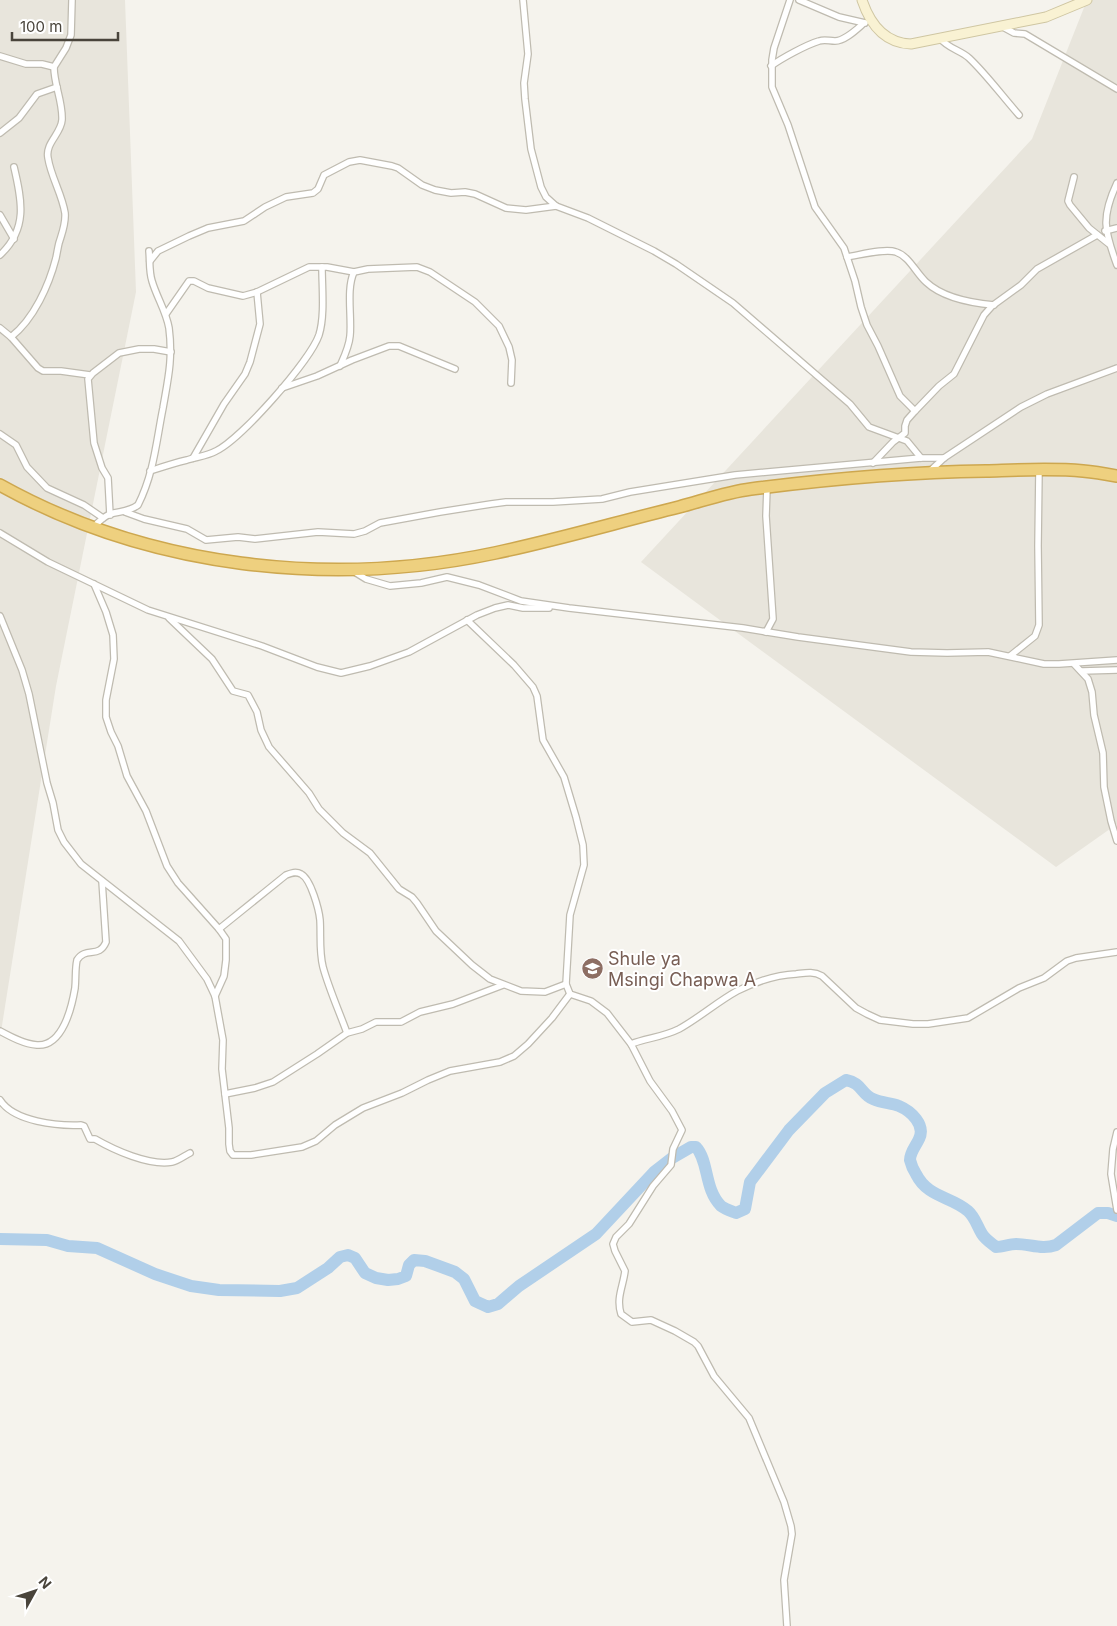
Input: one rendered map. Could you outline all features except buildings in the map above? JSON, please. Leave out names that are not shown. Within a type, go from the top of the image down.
[{"type":"highway","points":[[0,485],[48,510],[93,527],[177,552],[234,562],[304,569],[349,569],[406,568],[488,554],[750,489],[929,472],[1039,470],[1082,471],[1117,476]]},
{"type":"street","points":[[11,336],[24,325],[40,297],[52,270],[65,225],[62,198],[48,158],[48,151],[61,127],[62,119],[54,67],[66,48],[71,35],[72,0]]},
{"type":"street","points":[[523,0],[528,54],[524,83],[525,99],[531,149],[541,187],[546,197],[556,206],[600,223],[682,268],[749,315],[850,404],[868,427],[907,441],[922,458]]},
{"type":"street","points":[[790,0],[774,48],[771,66],[772,86],[788,125],[815,207],[838,239],[847,257],[867,325],[900,396],[915,411]]},
{"type":"street","points":[[799,0],[839,17],[864,23],[870,22],[884,36],[911,44],[1046,17],[1087,0]]},
{"type":"street","points":[[862,0],[874,26]]},
{"type":"street","points":[[771,66],[819,41],[840,40],[854,32],[864,23]]},
{"type":"street","points":[[1003,26],[1014,33],[1025,34],[1117,89]]},
{"type":"street","points":[[940,38],[943,42],[964,53],[979,67],[1019,114]]},
{"type":"street","points":[[0,56],[26,64],[42,64],[54,67]]},
{"type":"street","points":[[0,133],[19,118],[37,94],[57,87]]},
{"type":"street","points":[[150,261],[158,251],[208,228],[250,219],[264,208],[286,197],[314,193],[324,176],[353,160],[392,166],[398,168],[422,185],[435,190],[475,194],[506,208],[526,210],[556,206]]},
{"type":"street","points":[[0,255],[10,246],[19,225],[21,207],[14,167]]},
{"type":"street","points":[[1074,177],[1068,201],[1070,205],[1074,212],[1109,244]]},
{"type":"street","points":[[1117,183],[1106,214],[1105,231],[1117,265]]},
{"type":"street","points":[[0,215],[14,239]]},
{"type":"street","points":[[1105,231],[1117,228]]},
{"type":"street","points":[[873,462],[905,432],[907,420],[915,411],[939,386],[954,374],[984,315],[994,304],[1021,285],[1037,270],[1097,235]]},
{"type":"street","points":[[93,527],[110,514],[125,512],[138,505],[158,444],[170,373],[171,352],[166,314],[152,282],[149,251]]},
{"type":"street","points":[[847,257],[895,251],[904,256],[927,283],[942,292],[978,303],[994,304]]},
{"type":"street","points":[[166,314],[189,281],[208,288],[238,295],[250,295],[309,268],[322,267],[354,272],[368,269],[417,267],[430,272],[475,302],[499,326],[509,347],[512,360],[511,383]]},
{"type":"street","points":[[150,472],[216,451],[228,444],[281,389],[306,358],[318,337],[321,327],[322,267]]},
{"type":"street","points":[[340,366],[350,338],[351,284],[354,272]]},
{"type":"street","points":[[193,458],[226,400],[245,374],[250,362],[260,324],[257,292]]},
{"type":"street","points":[[0,328],[11,336],[38,368],[43,371],[61,371],[90,375]]},
{"type":"street","points":[[281,389],[381,348],[394,345],[442,362],[455,369]]},
{"type":"street","points":[[110,514],[108,478],[98,457],[93,437],[88,386],[90,375],[119,353],[139,349],[171,352]]},
{"type":"street","points":[[929,472],[944,458],[1020,407],[1047,394],[1117,368]]},
{"type":"street","points":[[0,434],[16,445],[27,467],[47,488],[84,505],[103,518]]},
{"type":"street","points":[[125,512],[144,519],[187,529],[206,540],[318,532],[354,534],[380,524],[492,504],[602,499],[630,492],[735,474],[922,458],[944,458]]},
{"type":"street","points":[[1010,656],[1034,636],[1039,625],[1039,470]]},
{"type":"street","points":[[766,632],[773,619],[766,516],[767,488]]},
{"type":"street","points":[[0,533],[48,562],[148,610],[262,646],[317,667],[341,673],[370,666],[409,652],[467,620],[495,608],[508,605],[523,608],[564,607]]},
{"type":"street","points":[[349,569],[366,579],[390,586],[447,577],[479,584],[521,600],[564,607],[911,652],[988,652],[1044,664],[1074,664],[1117,660]]},
{"type":"street","points":[[94,584],[106,612],[112,635],[114,659],[106,700],[106,717],[118,746],[127,776],[146,811],[167,866],[178,883],[220,929],[226,939],[224,976],[216,996]]},
{"type":"street","points":[[0,616],[30,694],[42,761],[58,830],[64,842],[81,864],[179,941],[216,996],[223,1040],[222,1069],[229,1144],[233,1155],[251,1155],[302,1147],[316,1141],[335,1125],[363,1108],[402,1093],[428,1080],[457,1069],[500,1062],[514,1056],[538,1034],[570,994]]},
{"type":"street","points":[[169,617],[212,659],[233,691],[248,695],[257,712],[261,730],[269,747],[329,820],[350,839],[370,853],[399,889],[412,897],[436,931],[472,965],[490,979],[521,991],[546,992],[566,984]]},
{"type":"street","points":[[467,620],[514,665],[533,687],[537,696],[543,740],[564,777],[576,817],[583,845],[584,865],[570,915],[566,984],[570,994],[602,1008],[631,1044],[650,1081],[672,1111],[682,1130],[673,1150],[671,1166],[653,1186],[629,1224],[616,1237],[615,1251],[625,1271],[618,1306],[621,1314],[632,1322],[645,1319],[659,1322],[694,1342],[714,1376],[749,1418],[784,1502],[791,1526],[791,1542],[784,1580],[786,1626]]},
{"type":"street","points":[[1074,664],[1088,679],[1092,692],[1094,715],[1103,753],[1104,787],[1117,841]]},
{"type":"street","points":[[1082,671],[1117,670]]},
{"type":"street","points":[[220,929],[286,875],[293,872],[300,873],[306,878],[316,903],[320,921],[319,944],[323,966],[347,1033]]},
{"type":"street","points":[[0,1031],[38,1045],[50,1042],[59,1034],[71,1007],[77,960],[80,955],[85,953],[99,952],[104,948],[106,942],[102,881]]},
{"type":"street","points":[[631,1044],[667,1034],[699,1018],[736,992],[767,979],[785,974],[812,972],[818,974],[856,1008],[880,1020],[928,1024],[968,1018],[1020,988],[1044,978],[1067,961],[1117,952]]},
{"type":"street","points":[[225,1094],[273,1082],[347,1033],[362,1029],[376,1022],[401,1022],[420,1012],[453,1004],[503,985]]},
{"type":"street","points":[[0,1100],[9,1111],[42,1122],[59,1126],[81,1125],[90,1139],[135,1158],[172,1162],[190,1154]]},
{"type":"street","points":[[1117,1132],[1113,1149],[1111,1174],[1117,1210]]},
{"type":"shaded area","points":[[0,0],[125,0],[136,292],[56,686],[0,1038]]},
{"type":"shaded area","points":[[1087,0],[1117,0],[1117,824],[1056,867],[641,562],[1032,139]]},
{"type":"waterway","points":[[0,1239],[47,1240],[68,1246],[97,1248],[155,1274],[191,1286],[219,1290],[280,1291],[297,1288],[328,1268],[340,1257],[348,1255],[355,1258],[365,1273],[376,1278],[388,1280],[406,1276],[409,1265],[414,1260],[425,1261],[455,1272],[464,1279],[475,1301],[488,1307],[498,1304],[519,1286],[596,1234],[654,1172],[672,1158],[691,1147],[696,1147],[700,1153],[712,1192],[721,1206],[736,1213],[745,1209],[750,1182],[789,1130],[825,1093],[846,1080],[858,1086],[869,1097],[899,1106],[916,1119],[921,1129],[921,1134],[910,1157],[916,1174],[927,1188],[968,1211],[983,1236],[996,1247],[1016,1244],[1041,1247],[1056,1245],[1098,1213],[1108,1213],[1117,1216]]},
{"type":"place","name":"Shule ya Msingi Chapwa A","points":[[592,968]]}]
